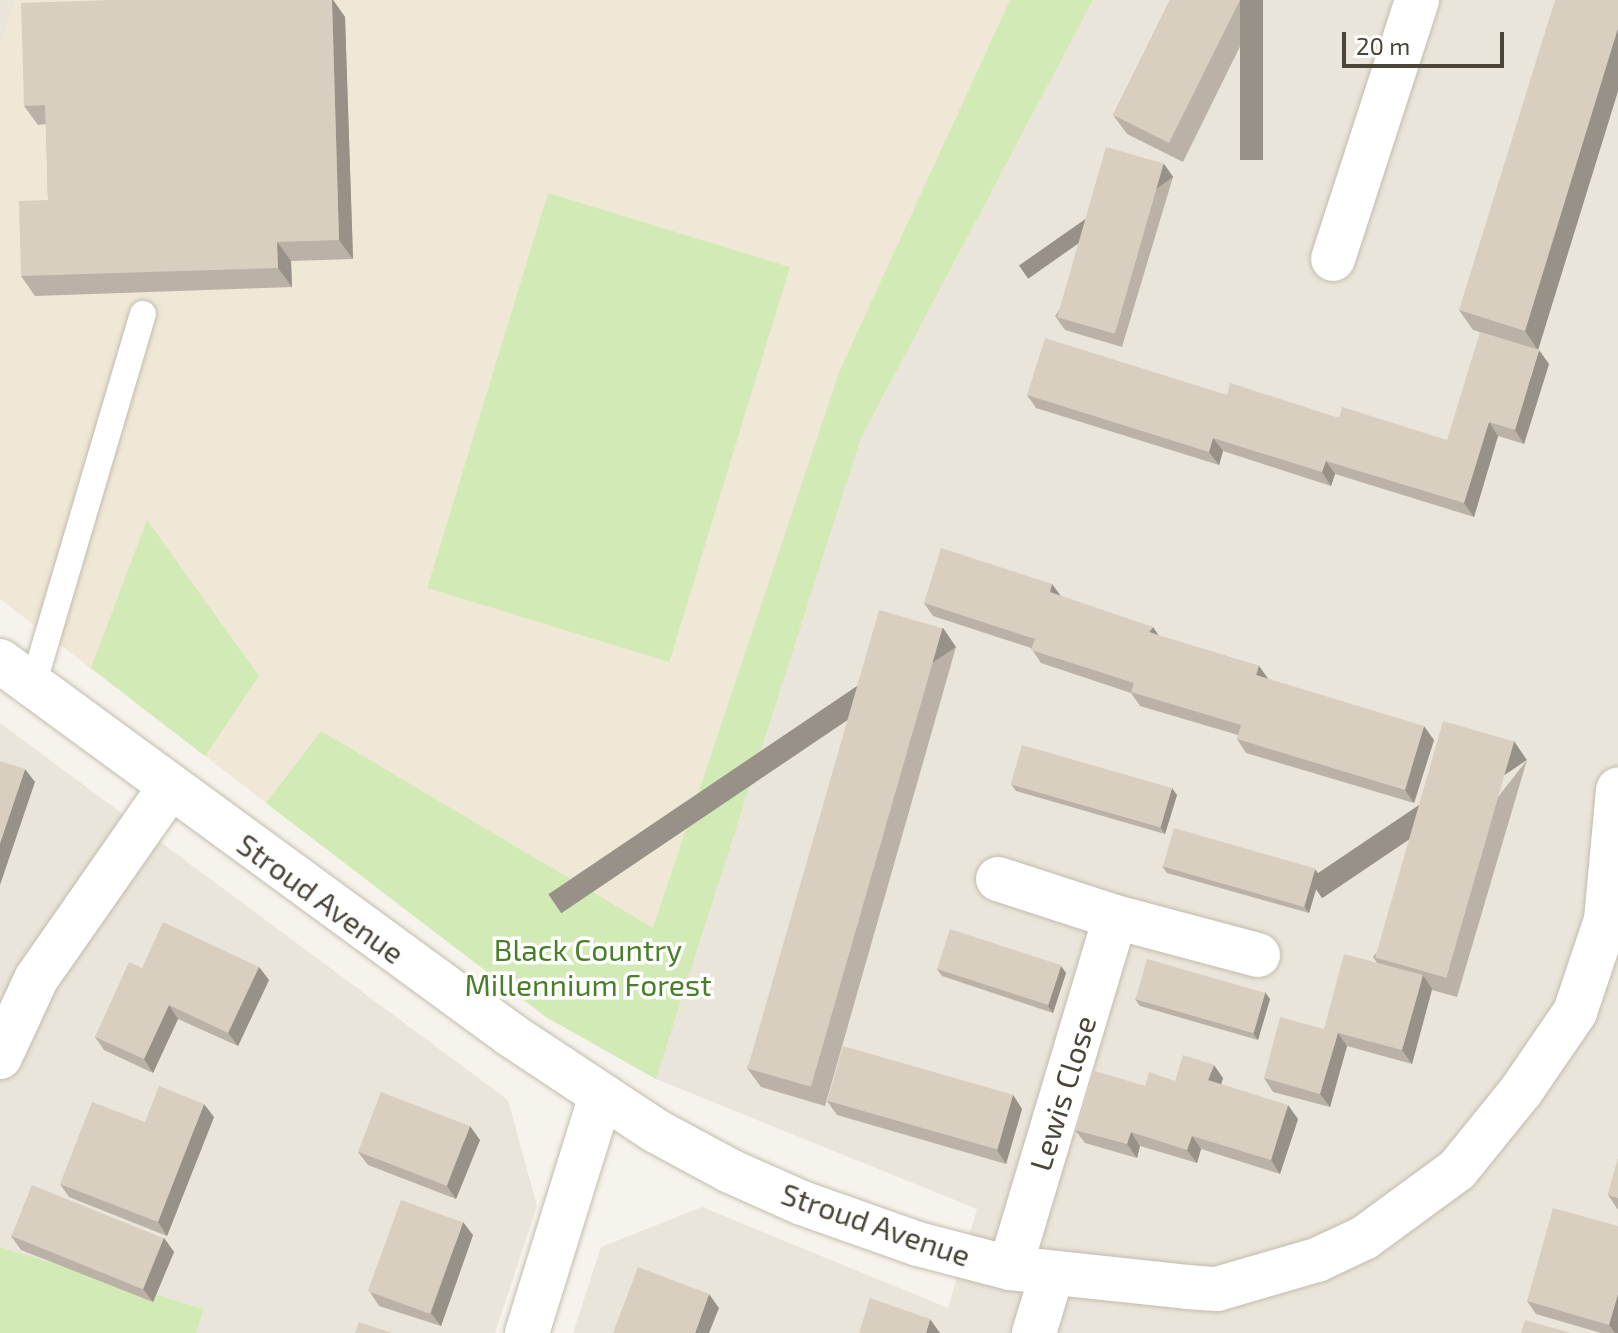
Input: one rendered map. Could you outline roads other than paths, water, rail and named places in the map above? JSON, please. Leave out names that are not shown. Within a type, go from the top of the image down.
[{"type":"street","points":[[1333,259],[1417,0]]},
{"type":"street","name":"Stroud Avenue","points":[[16,673],[169,788],[601,1095],[718,1164],[802,1203],[918,1244],[1030,1272],[1217,1289],[1317,1260],[1364,1238],[1457,1170],[1521,1091],[1575,1012],[1606,920],[1618,790]]},
{"type":"street","points":[[0,1057],[36,979],[169,788]]},
{"type":"street","points":[[998,879],[1115,917],[1258,955]]},
{"type":"street","name":"Lewis Close","points":[[1034,1333],[1030,1272],[1115,917]]},
{"type":"street","points":[[527,1333],[601,1095]]},
{"type":"lane","points":[[16,673],[143,314]]},
{"type":"park label","name":"Black Country Millennium Forest","points":[[588,966]]}]
